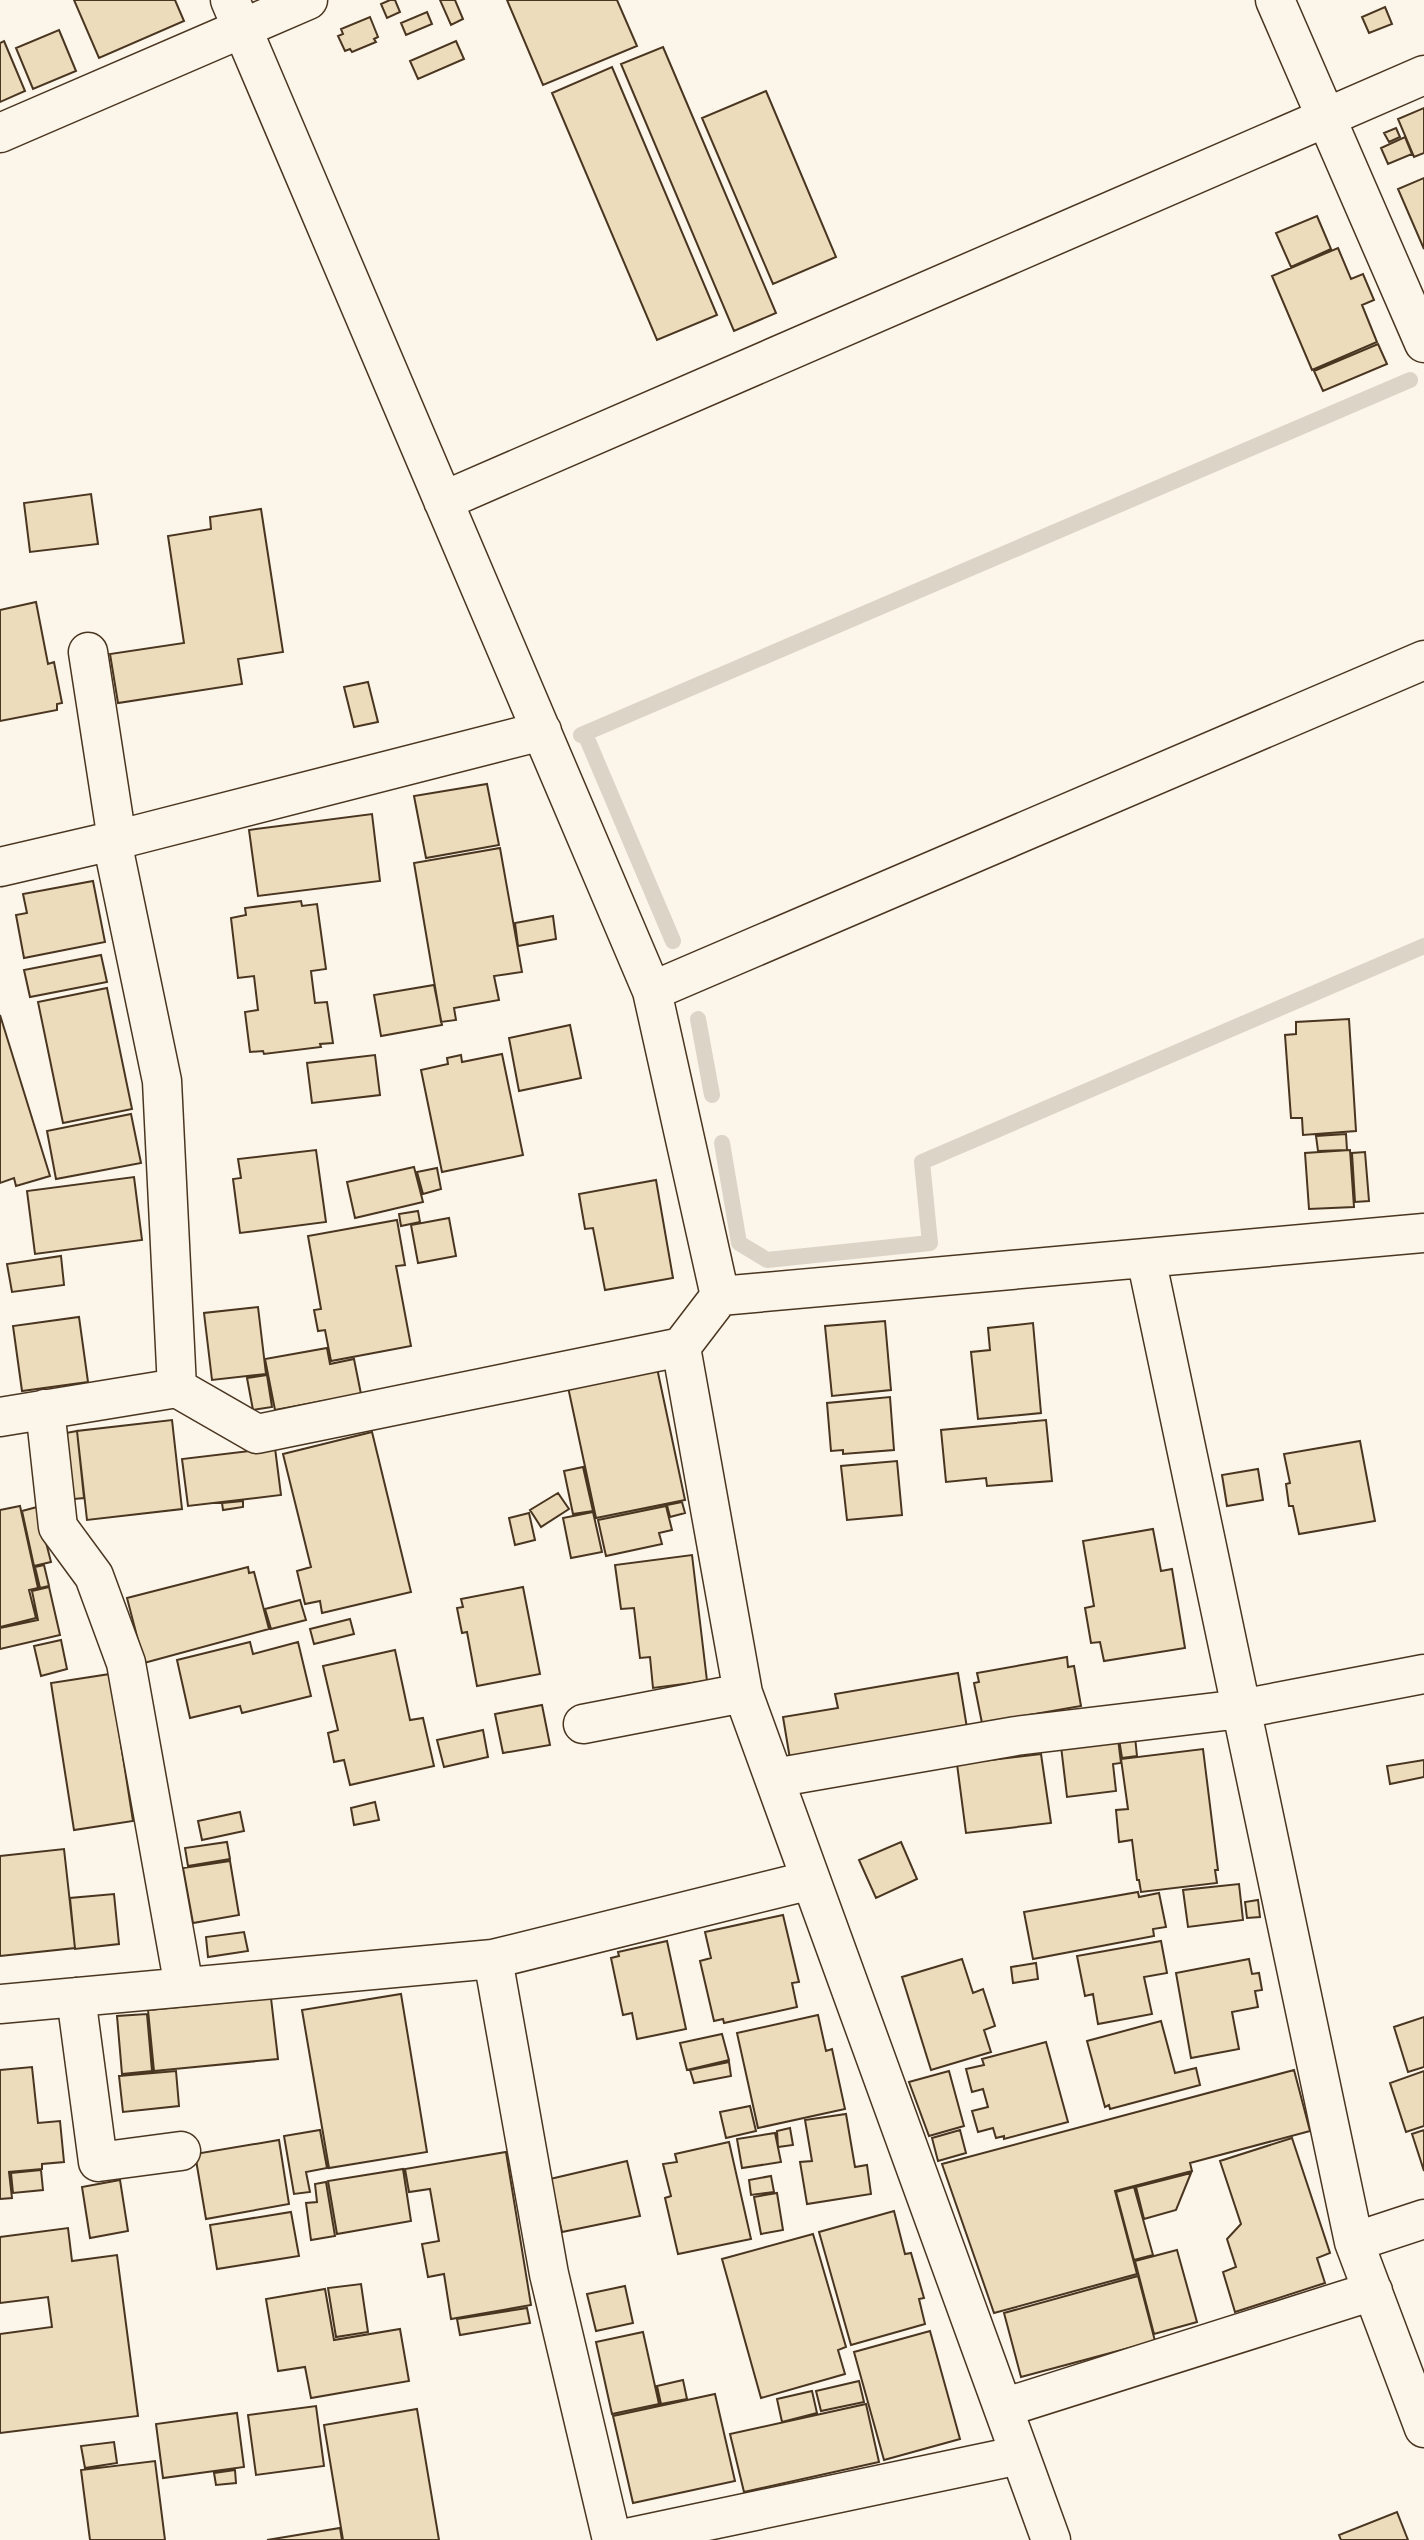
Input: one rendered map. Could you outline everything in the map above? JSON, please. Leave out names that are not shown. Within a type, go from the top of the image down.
[{"type":"street","points":[[0,133],[236,14],[308,0]]},
{"type":"street","points":[[1275,0],[1424,343]]},
{"type":"street","points":[[236,14],[652,991],[720,1296]]},
{"type":"street","points":[[443,501],[1424,75]]},
{"type":"street","points":[[88,652],[115,841],[162,1081],[177,1388]]},
{"type":"street","points":[[652,991],[1424,660]]},
{"type":"street","points":[[0,867],[115,841],[542,731]]},
{"type":"street","points":[[0,1417],[177,1388],[257,1434],[681,1347],[720,1296],[1424,1233]]},
{"type":"street","points":[[1146,1258],[1354,2242],[1424,2428]]},
{"type":"street","points":[[681,1347],[743,1693],[1051,2540]]},
{"type":"street","points":[[45,1409],[58,1527],[94,1576],[126,1663],[184,1987]]},
{"type":"street","points":[[774,1778],[1016,1736],[1241,1709],[1424,1674]]},
{"type":"street","points":[[583,1724],[743,1693]]},
{"type":"street","points":[[0,2004],[493,1959],[811,1880]]},
{"type":"street","points":[[493,1959],[549,2274],[614,2540],[1020,2455]]},
{"type":"street","points":[[76,1997],[98,2162],[181,2151]]},
{"type":"street","points":[[1354,2242],[1424,2220]]},
{"type":"street","points":[[1003,2408],[1373,2291]]},
{"type":"building","points":[[74,0],[175,0],[184,21],[99,58]]},
{"type":"building","points":[[395,0],[400,12],[387,18],[381,4]]},
{"type":"building","points":[[440,0],[455,0],[463,19],[451,25]]},
{"type":"building","points":[[507,0],[617,0],[637,46],[543,85]]},
{"type":"building","points":[[1385,7],[1392,24],[1369,33],[1362,17]]},
{"type":"building","points":[[427,12],[432,24],[406,35],[401,23]]},
{"type":"building","points":[[370,17],[378,37],[374,39],[376,42],[352,52],[350,49],[345,51],[338,36],[343,34],[341,29]]},
{"type":"building","points":[[59,30],[76,71],[33,89],[16,48]]},
{"type":"building","points":[[4,41],[25,91],[0,102],[0,43]]},
{"type":"building","points":[[456,41],[464,59],[418,79],[410,61]]},
{"type":"building","points":[[663,47],[776,313],[734,331],[621,64]]},
{"type":"building","points":[[612,67],[717,315],[657,340],[552,93]]},
{"type":"building","points":[[766,91],[836,257],[773,284],[702,118]]},
{"type":"building","points":[[1424,108],[1424,153],[1414,157],[1398,119]]},
{"type":"building","points":[[1396,128],[1400,137],[1389,142],[1384,133]]},
{"type":"building","points":[[1405,137],[1412,154],[1388,164],[1381,148]]},
{"type":"building","points":[[1424,178],[1424,249],[1398,189]]},
{"type":"building","points":[[1317,216],[1331,249],[1291,267],[1276,233]]},
{"type":"building","points":[[1338,248],[1351,279],[1363,274],[1374,300],[1362,305],[1377,342],[1312,370],[1272,276]]},
{"type":"building","points":[[1378,344],[1387,364],[1323,391],[1314,371]]},
{"type":"building","points":[[91,494],[98,544],[30,552],[24,503]]},
{"type":"building","points":[[261,509],[283,652],[238,659],[242,684],[118,703],[110,654],[184,643],[168,536],[211,529],[210,517]]},
{"type":"building","points":[[36,602],[48,664],[54,662],[62,703],[57,704],[57,710],[0,721],[0,610]]},
{"type":"building","points":[[368,682],[378,722],[354,727],[344,687]]},
{"type":"building","points":[[487,784],[499,845],[426,858],[414,796]]},
{"type":"building","points":[[372,814],[380,881],[258,896],[249,830]]},
{"type":"building","points":[[500,848],[522,972],[494,976],[499,1000],[454,1008],[456,1020],[441,1022],[414,863]]},
{"type":"building","points":[[93,881],[105,942],[24,958],[16,915],[27,913],[23,894]]},
{"type":"building","points":[[301,901],[302,906],[317,904],[326,969],[311,971],[315,1003],[327,1002],[333,1043],[264,1054],[263,1051],[250,1052],[245,1012],[258,1010],[254,976],[238,978],[231,918],[246,915],[245,908]]},
{"type":"building","points":[[553,916],[556,939],[518,946],[515,923]]},
{"type":"building","points":[[101,955],[107,982],[30,997],[24,970]]},
{"type":"building","points":[[434,985],[442,1025],[381,1036],[374,995]]},
{"type":"building","points":[[107,988],[132,1109],[63,1123],[38,1002]]},
{"type":"building","points":[[0,1015],[50,1176],[16,1186],[14,1178],[0,1183]]},
{"type":"building","points":[[1349,1019],[1356,1131],[1303,1135],[1302,1118],[1291,1118],[1285,1035],[1296,1034],[1296,1022]]},
{"type":"building","points":[[570,1025],[581,1078],[519,1091],[509,1038]]},
{"type":"building","points":[[502,1054],[523,1155],[442,1172],[421,1070],[448,1064],[447,1058],[461,1055],[462,1062]]},
{"type":"building","points":[[375,1055],[380,1095],[312,1103],[307,1063]]},
{"type":"building","points":[[131,1114],[141,1163],[56,1179],[47,1131]]},
{"type":"building","points":[[1346,1134],[1347,1150],[1318,1151],[1316,1136]]},
{"type":"building","points":[[316,1150],[326,1222],[240,1233],[233,1179],[241,1178],[238,1159]]},
{"type":"building","points":[[1350,1150],[1354,1207],[1309,1209],[1305,1153]]},
{"type":"building","points":[[1365,1152],[1369,1201],[1355,1202],[1352,1153]]},
{"type":"building","points":[[414,1167],[423,1202],[355,1218],[347,1182]]},
{"type":"building","points":[[437,1168],[441,1189],[423,1194],[417,1172]]},
{"type":"building","points":[[134,1177],[142,1240],[35,1254],[27,1191]]},
{"type":"building","points":[[656,1180],[673,1278],[605,1290],[593,1228],[585,1229],[579,1194]]},
{"type":"building","points":[[418,1211],[420,1222],[401,1226],[399,1214]]},
{"type":"building","points":[[449,1218],[456,1256],[418,1263],[411,1225]]},
{"type":"building","points":[[397,1220],[405,1265],[396,1266],[411,1346],[331,1361],[325,1330],[318,1331],[314,1310],[321,1309],[308,1236]]},
{"type":"building","points":[[61,1256],[64,1285],[12,1292],[7,1264]]},
{"type":"building","points":[[258,1307],[266,1374],[212,1380],[204,1313]]},
{"type":"building","points":[[79,1317],[88,1382],[22,1391],[13,1326]]},
{"type":"building","points":[[885,1321],[891,1390],[832,1396],[825,1326]]},
{"type":"building","points":[[1033,1323],[1041,1413],[978,1419],[971,1352],[990,1350],[988,1328]]},
{"type":"building","points":[[327,1348],[330,1364],[354,1359],[361,1394],[275,1410],[265,1359]]},
{"type":"building","points":[[657,1368],[685,1500],[596,1518],[568,1387]]},
{"type":"building","points":[[267,1375],[272,1407],[253,1410],[247,1378]]},
{"type":"building","points":[[890,1397],[894,1450],[843,1454],[843,1450],[831,1451],[827,1403]]},
{"type":"building","points":[[172,1420],[182,1509],[87,1520],[77,1431]]},
{"type":"building","points":[[1046,1420],[1052,1481],[987,1486],[986,1478],[946,1482],[941,1430]]},
{"type":"building","points":[[77,1431],[84,1498],[74,1499],[66,1433]]},
{"type":"building","points":[[372,1432],[411,1592],[322,1613],[320,1601],[305,1604],[297,1571],[311,1567],[283,1454]]},
{"type":"building","points":[[1360,1441],[1375,1521],[1299,1534],[1293,1506],[1289,1506],[1286,1484],[1290,1483],[1284,1454]]},
{"type":"building","points":[[275,1448],[281,1495],[188,1506],[182,1459]]},
{"type":"building","points":[[897,1461],[902,1515],[847,1520],[841,1466]]},
{"type":"building","points":[[583,1467],[593,1511],[573,1514],[564,1471]]},
{"type":"building","points":[[1258,1469],[1263,1500],[1227,1506],[1222,1475]]},
{"type":"building","points":[[558,1493],[569,1509],[541,1527],[530,1510]]},
{"type":"building","points":[[243,1501],[243,1507],[223,1510],[222,1503]]},
{"type":"building","points":[[682,1502],[685,1513],[670,1517],[667,1505]]},
{"type":"building","points":[[20,1506],[38,1588],[29,1590],[36,1618],[0,1627],[0,1510]]},
{"type":"building","points":[[666,1506],[672,1530],[659,1533],[662,1544],[606,1556],[598,1520]]},
{"type":"building","points":[[37,1507],[51,1562],[34,1566],[22,1511]]},
{"type":"building","points":[[593,1512],[602,1552],[571,1558],[563,1518]]},
{"type":"building","points":[[529,1513],[535,1540],[515,1545],[509,1518]]},
{"type":"building","points":[[1153,1529],[1161,1571],[1172,1569],[1185,1648],[1104,1661],[1100,1642],[1091,1643],[1085,1608],[1094,1606],[1083,1541]]},
{"type":"building","points":[[692,1555],[707,1681],[653,1688],[650,1657],[640,1658],[634,1608],[621,1609],[615,1565]]},
{"type":"building","points":[[44,1565],[49,1586],[40,1588],[35,1567]]},
{"type":"building","points":[[248,1567],[249,1573],[254,1572],[269,1629],[144,1663],[127,1598]]},
{"type":"building","points":[[49,1587],[60,1635],[0,1649],[0,1628],[38,1620],[32,1591]]},
{"type":"building","points":[[523,1587],[540,1674],[477,1686],[467,1632],[462,1633],[457,1608],[463,1607],[461,1599]]},
{"type":"building","points":[[300,1600],[306,1620],[271,1629],[265,1609]]},
{"type":"building","points":[[350,1619],[354,1634],[314,1644],[310,1629]]},
{"type":"building","points":[[61,1640],[67,1669],[41,1676],[34,1646]]},
{"type":"building","points":[[250,1642],[253,1654],[298,1642],[311,1696],[242,1713],[240,1706],[190,1718],[177,1660]]},
{"type":"building","points":[[395,1650],[410,1720],[423,1718],[434,1766],[350,1785],[344,1760],[334,1762],[328,1733],[338,1730],[323,1666]]},
{"type":"building","points":[[1067,1657],[1068,1667],[1074,1666],[1081,1706],[982,1723],[974,1683],[979,1682],[977,1673]]},
{"type":"building","points":[[958,1673],[967,1728],[790,1759],[783,1717],[838,1708],[835,1694]]},
{"type":"building","points":[[110,1674],[133,1821],[74,1830],[51,1683]]},
{"type":"building","points":[[542,1705],[550,1745],[503,1753],[495,1714]]},
{"type":"building","points":[[483,1730],[488,1757],[444,1767],[437,1740]]},
{"type":"building","points":[[1135,1737],[1137,1756],[1122,1758],[1119,1739]]},
{"type":"building","points":[[1118,1739],[1121,1763],[1113,1764],[1116,1791],[1067,1797],[1061,1746]]},
{"type":"building","points":[[1203,1749],[1218,1870],[1215,1870],[1217,1883],[1141,1892],[1132,1840],[1119,1842],[1116,1810],[1128,1809],[1121,1759]]},
{"type":"building","points":[[1041,1754],[1051,1823],[966,1833],[957,1764]]},
{"type":"building","points":[[1424,1760],[1424,1777],[1390,1784],[1387,1766]]},
{"type":"building","points":[[375,1802],[379,1820],[354,1825],[351,1808]]},
{"type":"building","points":[[240,1812],[244,1831],[202,1840],[198,1821]]},
{"type":"building","points":[[227,1842],[230,1859],[188,1866],[185,1848]]},
{"type":"building","points":[[901,1842],[917,1879],[876,1898],[859,1860]]},
{"type":"building","points":[[64,1849],[75,1948],[0,1956],[0,1856]]},
{"type":"building","points":[[230,1861],[239,1915],[193,1923],[183,1868]]},
{"type":"building","points":[[1239,1884],[1243,1920],[1188,1927],[1183,1890]]},
{"type":"building","points":[[1138,1892],[1139,1897],[1159,1893],[1166,1927],[1153,1929],[1154,1936],[1033,1959],[1024,1912]]},
{"type":"building","points":[[114,1894],[119,1944],[75,1949],[70,1898]]},
{"type":"building","points":[[1258,1900],[1260,1917],[1247,1918],[1245,1902]]},
{"type":"building","points":[[783,1915],[799,1982],[792,1983],[797,2007],[724,2023],[723,2019],[714,2021],[700,1961],[711,1958],[705,1932]]},
{"type":"building","points":[[244,1932],[248,1951],[208,1957],[206,1937]]},
{"type":"building","points":[[667,1941],[686,2029],[637,2039],[632,2013],[623,2015],[611,1958],[619,1956],[618,1952]]},
{"type":"building","points":[[1161,1941],[1167,1973],[1144,1977],[1152,2014],[1098,2024],[1093,1994],[1085,1996],[1077,1956]]},
{"type":"building","points":[[962,1959],[973,1993],[983,1989],[995,2026],[984,2030],[991,2052],[931,2070],[902,1977]]},
{"type":"building","points":[[1249,1959],[1252,1974],[1259,1973],[1262,1990],[1255,1991],[1258,2007],[1232,2012],[1239,2049],[1191,2058],[1176,1973]]},
{"type":"building","points":[[1036,1963],[1038,1979],[1013,1983],[1011,1967]]},
{"type":"building","points":[[401,1994],[427,2152],[329,2168],[302,2010]]},
{"type":"building","points":[[271,1998],[278,2059],[154,2071],[148,2010]]},
{"type":"building","points":[[147,2014],[152,2071],[122,2074],[117,2016]]},
{"type":"building","points":[[818,2015],[826,2051],[832,2049],[845,2109],[758,2128],[737,2033]]},
{"type":"building","points":[[1424,2017],[1424,2067],[1408,2072],[1394,2027]]},
{"type":"building","points":[[1161,2021],[1175,2073],[1196,2068],[1200,2085],[1110,2109],[1109,2105],[1105,2107],[1087,2041]]},
{"type":"building","points":[[722,2034],[729,2060],[687,2070],[680,2043]]},
{"type":"building","points":[[1046,2042],[1068,2122],[1004,2139],[1004,2136],[996,2138],[993,2128],[978,2132],[972,2111],[988,2107],[983,2089],[972,2092],[966,2069],[984,2065],[982,2059]]},
{"type":"building","points":[[729,2062],[731,2076],[694,2083],[690,2070]]},
{"type":"building","points":[[32,2067],[38,2123],[60,2121],[64,2162],[42,2164],[42,2169],[9,2172],[12,2198],[0,2199],[0,2070]]},
{"type":"building","points":[[1294,2070],[1310,2131],[1190,2163],[1192,2171],[1115,2191],[1137,2274],[994,2313],[942,2164]]},
{"type":"building","points":[[176,2071],[179,2106],[123,2112],[119,2076]]},
{"type":"building","points":[[949,2071],[964,2126],[929,2136],[909,2082]]},
{"type":"building","points":[[1424,2071],[1424,2126],[1406,2132],[1390,2083]]},
{"type":"building","points":[[750,2106],[756,2131],[726,2138],[720,2112]]},
{"type":"building","points":[[846,2114],[855,2167],[867,2165],[871,2194],[807,2204],[800,2162],[812,2161],[805,2120]]},
{"type":"building","points":[[790,2128],[793,2145],[778,2147],[777,2131]]},
{"type":"building","points":[[320,2130],[327,2168],[306,2172],[310,2192],[294,2194],[284,2136]]},
{"type":"building","points":[[960,2130],[966,2153],[938,2161],[932,2138]]},
{"type":"building","points":[[1424,2130],[1424,2171],[1412,2134]]},
{"type":"building","points":[[775,2133],[781,2162],[742,2168],[737,2139]]},
{"type":"building","points":[[1292,2138],[1330,2253],[1317,2258],[1325,2283],[1235,2312],[1223,2272],[1236,2267],[1227,2239],[1241,2224],[1220,2161]]},
{"type":"building","points":[[279,2140],[289,2204],[206,2219],[195,2154]]},
{"type":"building","points":[[729,2142],[751,2239],[678,2254],[665,2198],[671,2196],[663,2164],[677,2162],[675,2154]]},
{"type":"building","points":[[506,2152],[531,2305],[451,2319],[444,2274],[428,2277],[422,2244],[439,2241],[430,2189],[409,2192],[405,2169]]},
{"type":"building","points":[[627,2161],[640,2216],[562,2232],[550,2179]]},
{"type":"building","points":[[403,2169],[411,2221],[337,2234],[328,2181]]},
{"type":"building","points":[[41,2170],[43,2190],[13,2193],[11,2173]]},
{"type":"building","points":[[1191,2173],[1176,2210],[1144,2219],[1136,2187]]},
{"type":"building","points":[[771,2176],[774,2192],[751,2195],[749,2180]]},
{"type":"building","points":[[120,2180],[128,2231],[90,2238],[82,2187]]},
{"type":"building","points":[[326,2182],[335,2236],[311,2240],[306,2203],[317,2202],[315,2184]]},
{"type":"building","points":[[1134,2187],[1153,2255],[1134,2260],[1116,2192]]},
{"type":"building","points":[[777,2193],[783,2230],[761,2234],[754,2197]]},
{"type":"building","points":[[894,2211],[905,2254],[911,2253],[924,2298],[919,2299],[925,2324],[851,2345],[819,2232]]},
{"type":"building","points":[[291,2212],[299,2256],[217,2269],[210,2225]]},
{"type":"building","points":[[68,2228],[72,2261],[117,2255],[138,2416],[0,2433],[0,2334],[52,2327],[48,2297],[0,2303],[0,2237]]},
{"type":"building","points":[[813,2234],[846,2347],[838,2350],[845,2374],[761,2398],[722,2259]]},
{"type":"building","points":[[1177,2250],[1197,2322],[1154,2334],[1135,2261]]},
{"type":"building","points":[[1138,2276],[1155,2341],[1021,2377],[1004,2313]]},
{"type":"building","points":[[361,2284],[368,2332],[336,2337],[328,2288]]},
{"type":"building","points":[[625,2286],[633,2323],[596,2331],[587,2294]]},
{"type":"building","points":[[325,2289],[334,2340],[400,2329],[409,2381],[311,2398],[305,2367],[278,2371],[266,2299]]},
{"type":"building","points":[[527,2308],[530,2323],[460,2335],[457,2319]]},
{"type":"building","points":[[930,2331],[960,2439],[884,2460],[854,2352]]},
{"type":"building","points":[[643,2332],[659,2404],[612,2414],[596,2342]]},
{"type":"building","points":[[683,2380],[687,2399],[661,2404],[657,2386]]},
{"type":"building","points":[[859,2381],[864,2402],[821,2411],[816,2391]]},
{"type":"building","points":[[812,2391],[817,2413],[782,2422],[777,2399]]},
{"type":"building","points":[[715,2394],[735,2481],[633,2503],[613,2416]]},
{"type":"building","points":[[866,2404],[879,2462],[744,2492],[730,2434]]},
{"type":"building","points":[[316,2406],[324,2466],[256,2475],[248,2415]]},
{"type":"building","points":[[417,2409],[439,2540],[343,2540],[324,2425]]},
{"type":"building","points":[[237,2413],[244,2467],[163,2478],[156,2424]]},
{"type":"building","points":[[114,2442],[117,2463],[85,2468],[81,2446]]},
{"type":"building","points":[[155,2461],[165,2540],[90,2540],[81,2470]]},
{"type":"building","points":[[235,2470],[236,2483],[216,2485],[214,2473]]},
{"type":"building","points":[[1397,2512],[1408,2540],[1341,2540],[1339,2535]]},
{"type":"building","points":[[340,2528],[342,2540],[267,2540]]},
{"type":"waterway","points":[[581,735],[1410,380]]},
{"type":"waterway","points":[[585,734],[673,941]]},
{"type":"waterway","points":[[722,1143],[739,1243],[767,1260],[930,1243],[922,1162],[1424,946]]},
{"type":"waterway","points":[[698,1019],[712,1095]]}]
